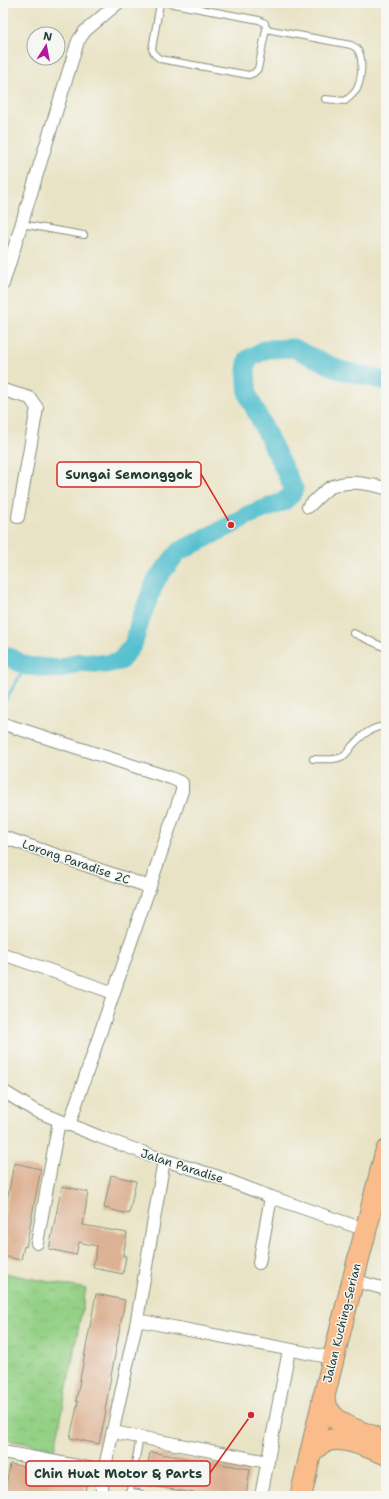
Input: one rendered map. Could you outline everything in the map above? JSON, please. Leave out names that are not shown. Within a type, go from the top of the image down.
[{"type":"highway","name":"Jalan Kuching-Serian","points":[[301,1496],[352,1280],[386,1151]]},
{"type":"highway","points":[[323,1398],[326,1409],[339,1422],[358,1431],[386,1441]]},
{"type":"highway","points":[[311,1453],[320,1444],[329,1440],[340,1440],[386,1454]]},
{"type":"street","points":[[3,284],[78,42],[85,31],[118,3]]},
{"type":"street","points":[[3,390],[30,398],[37,408],[18,518]]},
{"type":"street","points":[[308,507],[330,487],[349,482],[371,484],[386,488]]},
{"type":"street","points":[[4,724],[171,778],[182,783],[182,791],[114,993],[64,1123],[37,1243]]},
{"type":"street","name":"Lorong Paradise 2C","points":[[3,836],[150,887]]},
{"type":"street","points":[[3,954],[114,993]]},
{"type":"street","name":"Jalan Paradise","points":[[4,1093],[34,1110],[64,1123],[164,1160],[219,1177],[366,1230]]},
{"type":"street","points":[[100,1496],[104,1471],[137,1320],[164,1160]]},
{"type":"street","points":[[259,1263],[271,1197]]},
{"type":"street","points":[[352,1280],[385,1286]]},
{"type":"street","points":[[137,1320],[333,1358]]},
{"type":"street","points":[[261,1496],[289,1350]]},
{"type":"street","points":[[113,1432],[268,1462]]},
{"type":"street","points":[[3,1452],[104,1471]]},
{"type":"lane","points":[[160,3],[152,49],[155,55],[160,58],[249,75],[258,69],[266,30],[265,23],[259,20],[168,3]]},
{"type":"lane","points":[[266,30],[351,45],[357,49],[361,56],[362,70],[357,88],[352,95],[345,100],[325,99]]},
{"type":"lane","points":[[21,224],[84,235]]},
{"type":"lane","points":[[353,633],[386,648]]},
{"type":"lane","points":[[313,759],[329,760],[343,756],[358,739],[369,730],[386,726]]},
{"type":"lane","points":[[134,1495],[140,1437]]},
{"type":"green space","points":[[3,1273],[86,1289],[55,1449],[3,1439]]},
{"type":"building","points":[[14,1163],[41,1169],[26,1247],[24,1246],[21,1260],[3,1256],[3,1222]]},
{"type":"building","points":[[111,1175],[136,1181],[129,1214],[104,1208]]},
{"type":"building","points":[[62,1186],[88,1192],[83,1225],[127,1233],[123,1256],[126,1256],[123,1274],[93,1268],[97,1246],[79,1242],[76,1255],[49,1249]]},
{"type":"building","points":[[96,1294],[125,1300],[99,1444],[70,1438],[78,1402],[76,1401]]},
{"type":"building","points":[[150,1452],[250,1469],[246,1496],[212,1496],[144,1485]]},
{"type":"building","points":[[10,1464],[88,1478],[84,1496],[4,1496]]},
{"type":"waterway","points":[[3,654],[26,666],[60,669],[79,662],[106,664],[120,661],[133,645],[141,618],[156,580],[178,552],[248,515],[283,502],[291,495],[294,489],[248,395],[246,370],[248,359],[266,349],[293,348],[340,370],[386,381]]},
{"type":"waterway","points":[[3,704],[26,666]]},
{"type":"place","name":"Sungai Semonggok","points":[[231,525]]},
{"type":"place","name":"Chin Huat Motor & Parts","points":[[251,1415]]}]
